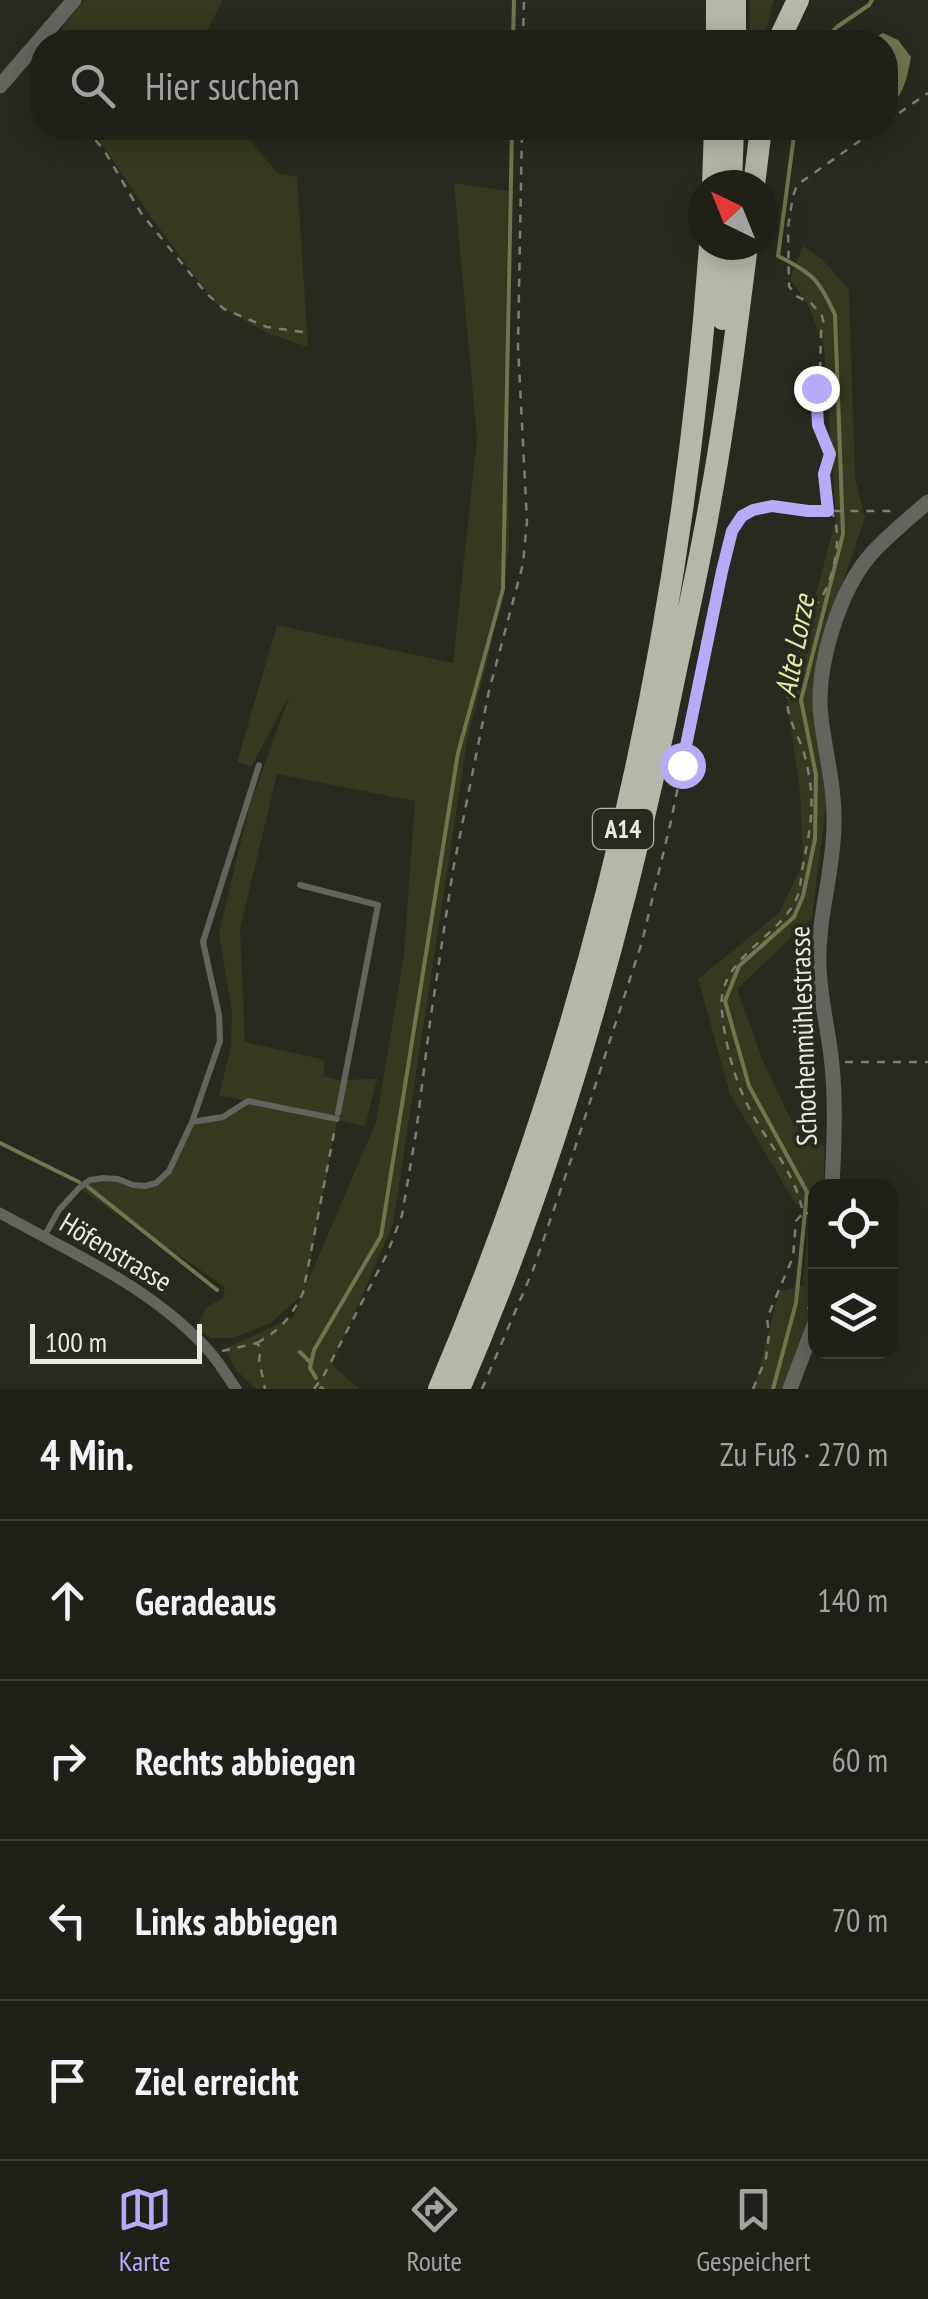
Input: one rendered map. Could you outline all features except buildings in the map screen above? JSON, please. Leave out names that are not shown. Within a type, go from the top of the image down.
[{"type":"highway","points":[[717,0],[717,30]]},
{"type":"highway","points":[[735,0],[735,30]]},
{"type":"highway","points":[[777,30],[783,0]]},
{"type":"highway","points":[[782,30],[798,0]]},
{"type":"highway","points":[[714,170],[715,140]]},
{"type":"highway","points":[[732,170],[733,140]]},
{"type":"highway","points":[[756,170],[760,140]]},
{"type":"highway","name":"A14","points":[[438,1389],[494,1253],[543,1114],[589,963],[623,830],[678,546],[709,260]]},
{"type":"highway","name":"A14","points":[[459,1389],[518,1244],[568,1099],[628,886],[675,674],[699,534],[727,260]]},
{"type":"highway","points":[[675,674],[709,508],[744,260]]},
{"type":"street","points":[[48,30],[74,0]]},
{"type":"street","points":[[0,86],[30,51]]},
{"type":"street","name":"Schochenmühlestrasse","points":[[832,1179],[832,1066],[819,969],[834,824],[820,686],[828,648],[852,583],[870,555],[922,507]]},
{"type":"street","name":"Höfenstrasse","points":[[0,1214],[149,1297],[211,1353],[236,1389]]},
{"type":"street","points":[[790,1389],[808,1341]]},
{"type":"lane","points":[[44,1238],[59,1210],[90,1180],[103,1178],[145,1186],[156,1183],[168,1171],[192,1122],[220,1041],[219,1015],[202,942],[259,765]]},
{"type":"lane","points":[[192,1122],[223,1117],[248,1100],[337,1116],[378,904],[300,885]]},
{"type":"path","points":[[523,30],[524,0]]},
{"type":"path","points":[[898,114],[928,93]]},
{"type":"path","points":[[95,140],[141,213],[206,293],[224,309],[267,327],[310,333]]},
{"type":"path","points":[[314,1389],[388,1254],[402,1215],[453,870],[489,691],[522,564],[528,521],[518,346],[522,140]]},
{"type":"path","points":[[805,1213],[793,1178],[738,1084],[721,1007],[725,983],[734,969],[794,904],[813,816],[808,771],[787,698],[800,658],[798,641],[810,610],[822,596],[834,562],[838,531],[824,474],[830,454],[818,425],[816,388],[824,324],[811,303],[796,296],[789,286],[788,227],[797,186],[861,140]]},
{"type":"path","points":[[482,1389],[532,1270],[642,942],[732,531],[742,516],[772,506],[808,511],[909,511],[922,507]]},
{"type":"path","points":[[832,1066],[844,1062],[928,1062]]},
{"type":"path","points":[[211,1353],[256,1343],[277,1332],[303,1293],[337,1116]]},
{"type":"path","points":[[753,1389],[766,1358],[767,1318],[793,1257],[796,1222],[805,1213]]},
{"type":"path","points":[[256,1343],[261,1349],[265,1389]]},
{"type":"shaded area","points":[[84,0],[223,0],[207,30],[62,29]]},
{"type":"shaded area","points":[[750,0],[774,0],[766,30],[750,30]]},
{"type":"shaded area","points":[[898,40],[911,57],[898,98]]},
{"type":"shaded area","points":[[250,140],[278,174],[297,177],[308,347],[267,333],[215,303],[100,141]]},
{"type":"shaded area","points":[[454,183],[508,191],[509,546],[490,649],[467,741],[393,1224],[332,1365],[359,1389],[256,1389],[236,1370],[225,1349],[293,1317],[302,1295],[271,1323],[233,1338],[210,1338],[196,1327],[207,1307],[223,1298],[225,1287],[79,1188],[103,1178],[133,1185],[156,1183],[169,1171],[192,1122],[223,1117],[246,1100],[219,1096],[231,1046],[232,1012],[219,933],[249,808],[290,694],[251,767],[237,762],[277,625],[453,663],[477,439]],"holes":[[[277,774],[415,801],[404,955],[376,1122],[305,1288],[337,1120],[365,1126],[377,1079],[338,1080],[323,1076],[325,1060],[245,1042],[240,929]]]},
{"type":"shaded area","points":[[803,246],[823,260],[849,290],[855,478],[865,517],[816,662],[829,780],[812,918],[737,989],[763,1061],[791,1120],[824,1147],[824,1179],[808,1179],[808,1213],[795,1203],[730,1094],[698,979],[779,913],[803,863],[800,791],[787,702],[836,519],[824,346],[809,307],[790,278]]},
{"type":"shaded area","points":[[808,1226],[808,1323],[798,1366],[788,1389],[754,1389],[779,1292],[803,1285]]},
{"type":"waterway","points":[[513,30],[514,0]]},
{"type":"waterway","name":"Alte Lorze","points":[[834,30],[872,0]]},
{"type":"waterway","points":[[316,1378],[310,1368],[314,1350],[381,1236],[458,753],[503,589],[512,140]]},
{"type":"waterway","name":"Alte Lorze","points":[[773,1389],[796,1303],[807,1192],[749,1086],[725,1001],[739,966],[794,917],[803,896],[815,839],[816,775],[801,700],[843,534],[835,315],[813,278],[778,256],[793,140]]},
{"type":"waterway","points":[[0,1143],[79,1182]]},
{"type":"waterway","points":[[88,1187],[217,1290]]},
{"type":"waterway","points":[[300,1352],[311,1363]]},
{"type":"route","points":[[682,765],[732,531],[742,516],[772,506],[828,511],[824,474],[830,454],[818,425],[816,388]]}]
